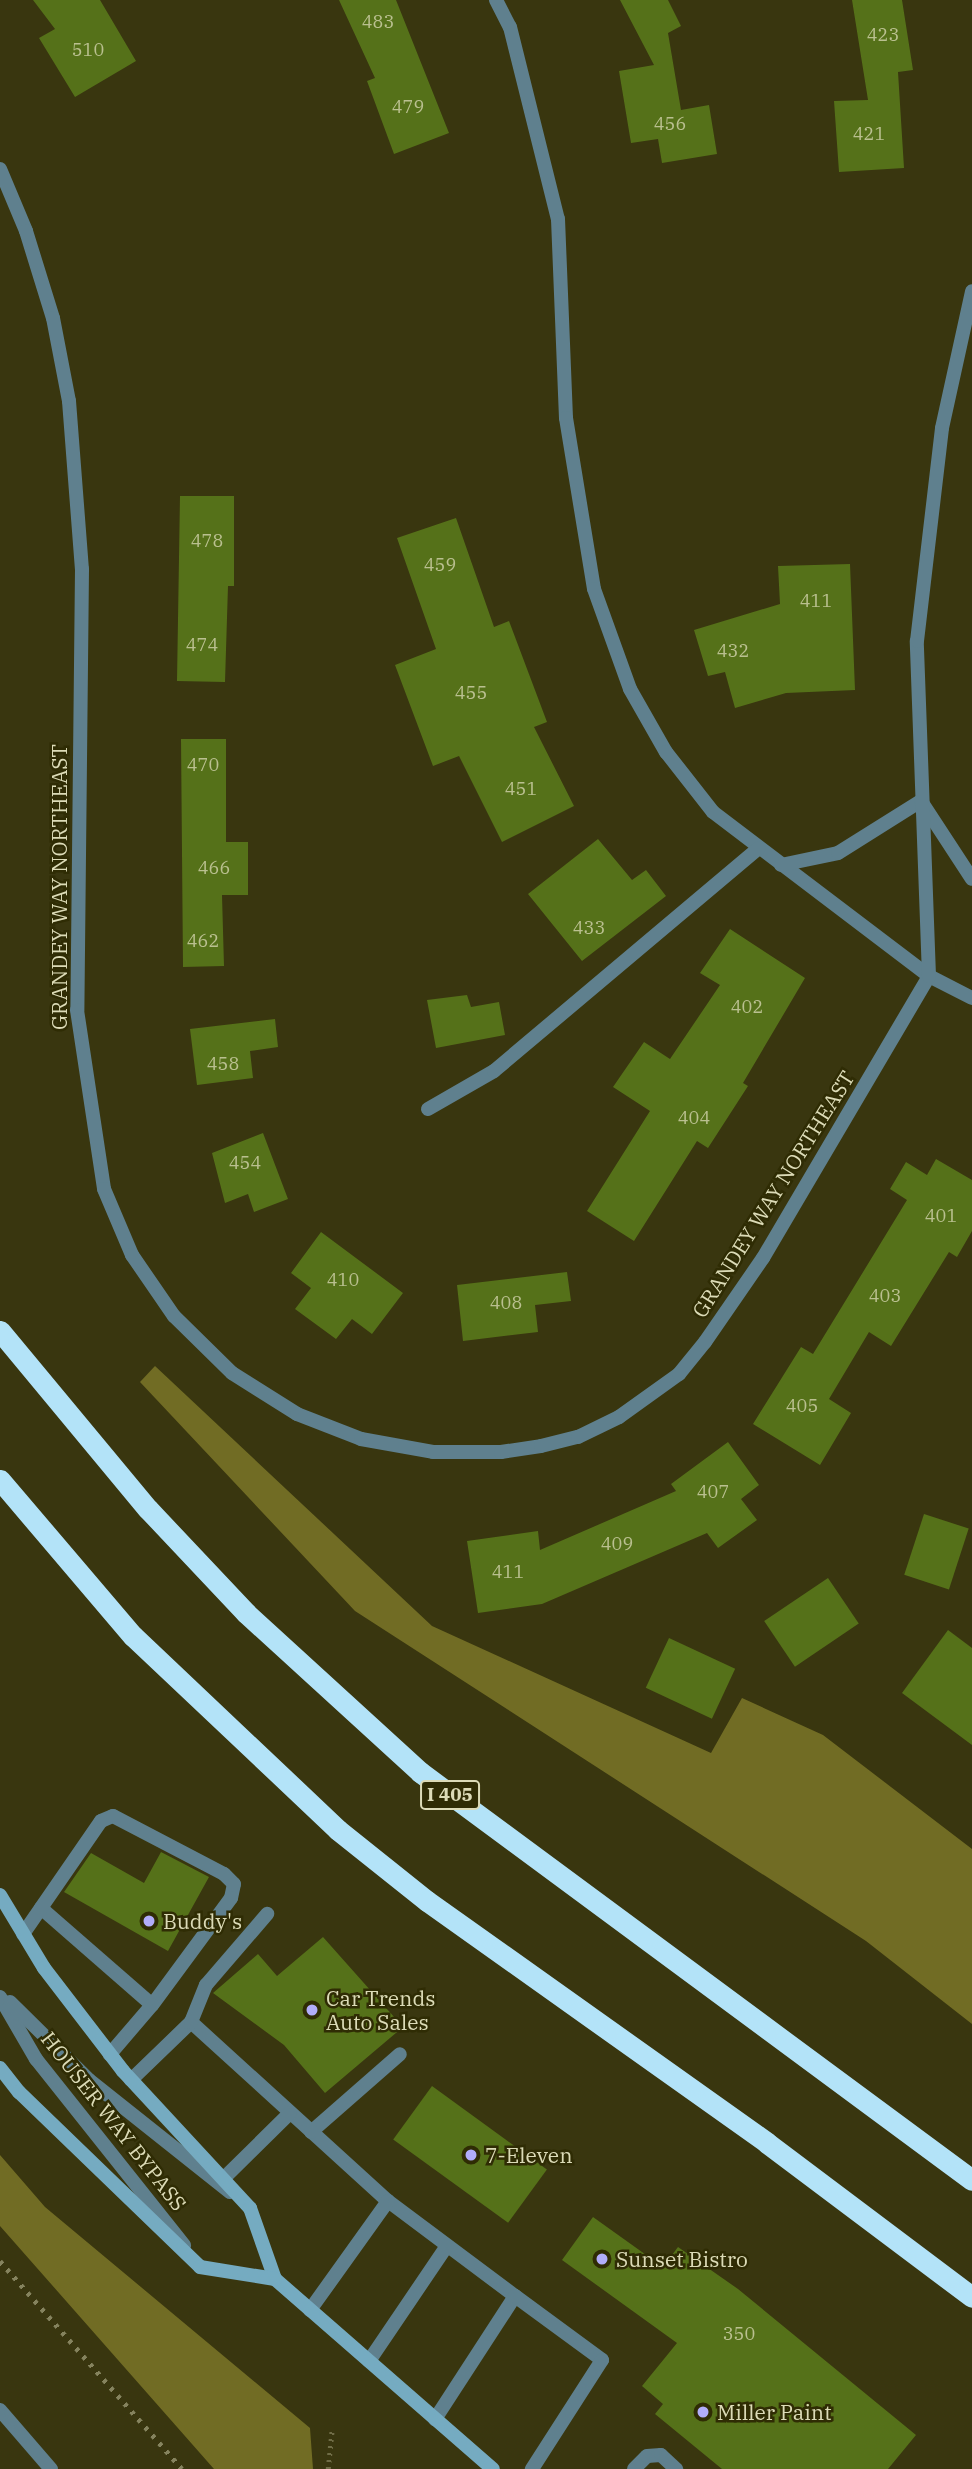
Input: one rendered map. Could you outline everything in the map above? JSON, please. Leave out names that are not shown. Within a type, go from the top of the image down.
[{"type":"highway","name":"I 405","points":[[0,1331],[148,1509],[237,1604],[409,1762],[972,2179]]},
{"type":"highway","points":[[0,1480],[133,1636],[338,1830],[427,1901],[767,2143],[972,2297]]},
{"type":"main road","points":[[0,1895],[23,1934],[110,2054],[250,2208],[275,2279],[493,2469]]},
{"type":"main road","points":[[0,2068],[29,2101],[200,2267],[275,2279]]},
{"type":"street","points":[[496,0],[510,27],[558,219],[566,418],[594,589],[630,689],[666,752],[713,812],[929,976],[972,998]]},
{"type":"street","name":"GRANDEY WAY NORTHEAST","points":[[0,169],[26,231],[53,318],[69,401],[82,569],[77,1010],[104,1189],[132,1255],[174,1316],[232,1373],[297,1414],[361,1439],[433,1452],[501,1452],[541,1446],[578,1437],[619,1418],[679,1374],[705,1342],[763,1258],[929,976]]},
{"type":"street","points":[[929,976],[917,641],[943,428],[972,291]]},
{"type":"street","points":[[781,865],[838,853],[921,801]]},
{"type":"street","points":[[921,801],[972,879]]},
{"type":"street","points":[[428,1109],[494,1071],[759,848]]},
{"type":"street","points":[[23,1934],[102,1821],[113,1816],[224,1874],[234,1884],[231,1898],[152,2005],[110,2054]]},
{"type":"street","points":[[41,1908],[152,2005]]},
{"type":"street","points":[[131,2080],[191,2022],[206,1985],[267,1914]]},
{"type":"street","name":"HOUSER WAY BYPASS","points":[[0,1995],[89,2080],[250,2208]]},
{"type":"street","name":"HOUSER WAY BYPASS","points":[[0,1995],[36,2059],[200,2267]]},
{"type":"street","points":[[191,2022],[388,2202],[601,2360],[532,2469]]},
{"type":"street","points":[[311,2132],[400,2054]]},
{"type":"street","points":[[223,2179],[290,2113]]},
{"type":"street","points":[[310,2310],[388,2202]]},
{"type":"street","points":[[369,2361],[447,2246]]},
{"type":"street","points":[[435,2419],[514,2297]]},
{"type":"street","points":[[0,2410],[51,2469]]},
{"type":"street","points":[[634,2469],[647,2456],[661,2455],[676,2469]]},
{"type":"path","points":[[328,2469],[332,2429]]},
{"type":"shaded area","points":[[155,1366],[432,1626],[711,1753],[742,1698],[823,1735],[972,1849],[972,2024],[866,1941],[355,1611],[140,1382]]},
{"type":"shaded area","points":[[0,2155],[45,2207],[310,2428],[313,2469],[214,2469],[0,2226]]},
{"type":"building","points":[[33,0],[100,0],[136,61],[75,97],[39,38],[55,29]]},
{"type":"building","points":[[339,0],[396,0],[449,133],[394,154],[367,81],[375,78]]},
{"type":"building","points":[[620,0],[668,0],[681,26],[668,33],[681,110],[709,105],[717,154],[662,163],[658,139],[631,143],[619,71],[654,65]]},
{"type":"building","points":[[852,0],[902,0],[913,70],[898,72],[904,168],[839,172],[834,101],[868,100]]},
{"type":"building","points":[[180,496],[234,496],[234,586],[228,586],[225,682],[177,681]]},
{"type":"building","points":[[456,518],[494,627],[509,621],[547,722],[534,727],[574,806],[502,842],[459,756],[433,766],[395,665],[436,649],[397,538]]},
{"type":"building","points":[[850,564],[855,690],[786,693],[735,708],[725,672],[708,676],[694,630],[780,604],[778,566]]},
{"type":"building","points":[[181,739],[226,739],[226,842],[248,842],[248,895],[222,895],[224,966],[183,967]]},
{"type":"building","points":[[598,839],[632,880],[646,870],[666,896],[582,961],[528,894]]},
{"type":"building","points":[[730,929],[805,978],[743,1083],[748,1086],[708,1148],[697,1141],[634,1241],[587,1211],[650,1111],[613,1087],[644,1042],[670,1059],[720,985],[700,973]]},
{"type":"building","points":[[467,995],[471,1007],[499,1002],[505,1035],[436,1048],[427,1000]]},
{"type":"building","points":[[275,1019],[278,1047],[250,1051],[253,1078],[197,1085],[190,1029]]},
{"type":"building","points":[[263,1133],[288,1199],[254,1212],[248,1194],[225,1203],[212,1153]]},
{"type":"building","points":[[936,1159],[972,1180],[972,1231],[957,1257],[949,1252],[891,1346],[869,1332],[829,1399],[851,1413],[820,1465],[753,1424],[801,1347],[813,1354],[907,1200],[890,1189],[906,1162],[927,1175]]},
{"type":"building","points":[[321,1232],[403,1293],[372,1334],[352,1319],[336,1339],[295,1309],[311,1288],[291,1273]]},
{"type":"building","points":[[567,1272],[571,1301],[535,1305],[538,1332],[463,1341],[457,1285]]},
{"type":"building","points":[[728,1442],[759,1485],[741,1499],[757,1520],[718,1548],[707,1533],[542,1604],[478,1613],[467,1541],[538,1531],[540,1550],[676,1491],[671,1484]]},
{"type":"building","points":[[924,1514],[969,1529],[949,1589],[904,1575]]},
{"type":"building","points":[[828,1578],[859,1624],[795,1667],[764,1621]]},
{"type":"building","points":[[948,1630],[972,1648],[972,1745],[902,1693]]},
{"type":"building","points":[[669,1638],[735,1669],[712,1719],[646,1688]]},
{"type":"building","name":"Buddy's","points":[[161,1852],[209,1877],[168,1951],[64,1892],[91,1853],[144,1883]]},
{"type":"building","name":"Car Trends Auto Sales","points":[[323,1937],[403,2027],[325,2093],[284,2045],[213,1993],[258,1954],[277,1976]]},
{"type":"building","name":"7-Eleven","points":[[432,2086],[547,2169],[508,2223],[393,2139]]},
{"type":"building","points":[[593,2217],[663,2267],[678,2247],[738,2289],[916,2435],[888,2469],[722,2469],[655,2414],[663,2404],[642,2386],[677,2343],[562,2260]]},
{"type":"railway","points":[[0,2261],[182,2469]]},
{"type":"place","name":"Buddy's","points":[[149,1921]]},
{"type":"place","name":"Car Trends Auto Sales","points":[[312,2010]]},
{"type":"place","name":"7-Eleven","points":[[471,2155]]},
{"type":"place","name":"Sunset Bistro","points":[[602,2259]]},
{"type":"place","name":"Miller Paint","points":[[703,2412]]}]
